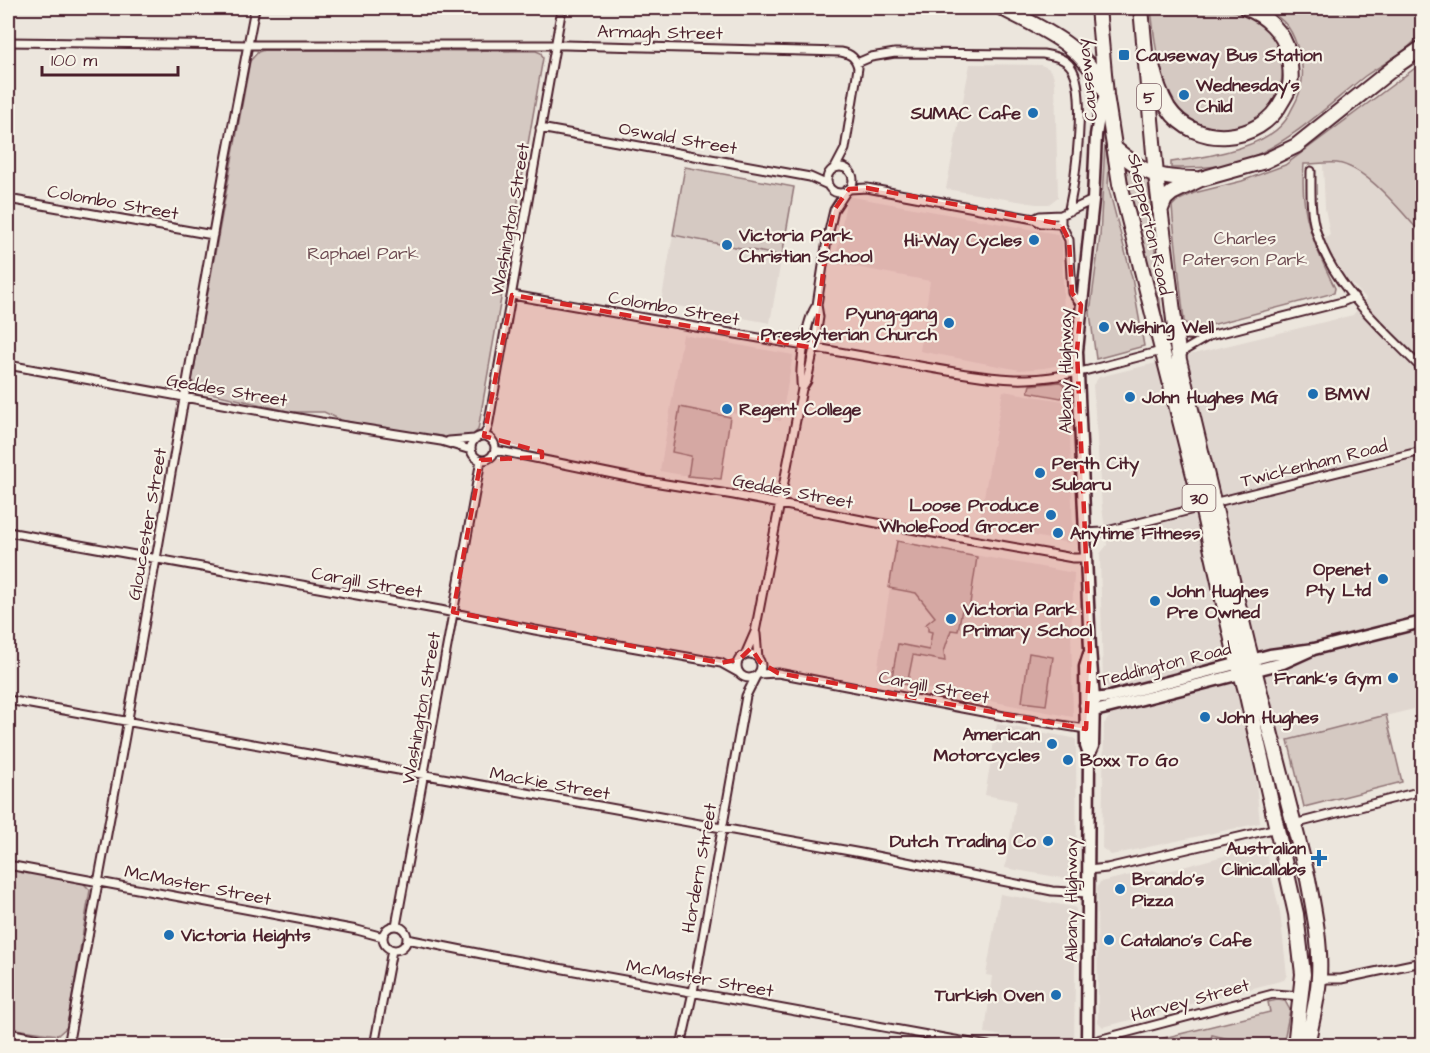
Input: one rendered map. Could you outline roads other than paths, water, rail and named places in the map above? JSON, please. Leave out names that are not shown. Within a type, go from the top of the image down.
[{"type":"highway","points":[[1002,8],[1072,47],[1099,80],[1106,95]]},
{"type":"highway","name":"Causeway","points":[[1098,8],[1106,95],[1114,148]]},
{"type":"highway","name":"5","points":[[1141,8],[1156,176]]},
{"type":"highway","points":[[1143,34],[1154,75],[1168,107],[1179,119],[1189,128],[1213,137],[1240,135],[1267,120],[1279,107],[1290,86],[1291,77],[1287,47],[1279,32],[1260,14],[1246,8]]},
{"type":"highway","points":[[1160,211],[1165,199],[1172,193],[1201,179],[1265,161],[1296,146],[1422,48]]},
{"type":"highway","points":[[1114,148],[1134,164],[1156,176],[1173,179],[1201,179]]},
{"type":"highway","name":"Shepperton Road","points":[[1114,148],[1120,184],[1162,351],[1253,665],[1313,906],[1319,979],[1307,1046]]},
{"type":"highway","name":"Shepperton Road","points":[[1156,176],[1179,360],[1239,668],[1296,914],[1303,974],[1295,1046]]},
{"type":"main road","name":"Albany Highway","points":[[1089,755],[1093,746],[1091,705],[1085,667],[1090,649],[1077,351],[1093,200],[1096,135],[1101,106],[1106,95]]},
{"type":"main road","name":"Teddington Road","points":[[1091,705],[1253,665],[1280,653],[1314,649],[1422,622]]},
{"type":"main road","name":"Albany Highway","points":[[1087,1044],[1089,755],[1086,746],[1086,729],[1091,705]]},
{"type":"street","name":"Gloucester Street","points":[[71,1045],[184,397],[255,8]]},
{"type":"street","name":"Washington Street","points":[[484,436],[488,427],[562,8]]},
{"type":"street","name":"Armagh Street","points":[[8,42],[556,45],[841,52],[849,53],[857,63]]},
{"type":"street","points":[[802,389],[807,381],[814,348],[819,317],[817,305],[834,210],[852,183],[845,149],[858,72],[857,63],[871,57],[895,53],[1054,56],[1070,65],[1078,82],[1077,148],[1069,209]]},
{"type":"street","name":"Oswald Street","points":[[540,128],[810,177],[830,187]]},
{"type":"street","points":[[834,210],[827,179],[845,149]]},
{"type":"street","points":[[832,170],[843,167],[867,188]]},
{"type":"street","name":"Oswald Street","points":[[810,177],[832,170]]},
{"type":"street","points":[[1311,171],[1311,201],[1316,230],[1330,266],[1354,297],[1422,369]]},
{"type":"street","points":[[830,187],[837,192],[867,188],[1034,219],[1041,223],[1061,224]]},
{"type":"street","name":"Colombo Street","points":[[8,198],[213,235]]},
{"type":"street","points":[[1034,219],[1061,214],[1093,200]]},
{"type":"street","points":[[1061,214],[1061,224],[1069,240],[1072,293],[1081,305]]},
{"type":"street","name":"Colombo Street","points":[[512,295],[1011,380],[1078,372],[1162,351]]},
{"type":"street","points":[[1179,360],[1185,350],[1209,336],[1354,297]]},
{"type":"street","points":[[755,632],[759,660],[757,675],[741,675],[737,667],[755,632],[802,389],[800,378],[805,346],[812,311],[817,305]]},
{"type":"street","points":[[1173,323],[1182,334],[1209,336]]},
{"type":"street","name":"Geddes Street","points":[[8,364],[321,422],[441,441],[471,450]]},
{"type":"street","points":[[484,436],[493,441],[495,450],[488,458],[482,460],[476,457],[471,450],[474,439],[484,436]]},
{"type":"street","name":"Geddes Street","points":[[441,441],[474,439]]},
{"type":"street","name":"Geddes Street","points":[[495,450],[640,480],[1073,558],[1086,558]]},
{"type":"street","name":"Twickenham Road","points":[[1085,533],[1103,532],[1422,451]]},
{"type":"street","name":"Washington Street","points":[[396,926],[482,460]]},
{"type":"street","name":"Cargill Street","points":[[8,532],[721,663],[741,675]]},
{"type":"street","points":[[742,657],[751,654],[759,660]]},
{"type":"street","name":"Cargill Street","points":[[721,663],[742,657]]},
{"type":"street","name":"Cargill Street","points":[[759,660],[778,673]]},
{"type":"street","name":"Cargill Street","points":[[757,675],[778,673],[1086,729]]},
{"type":"street","name":"Hordern Street","points":[[741,675],[746,696]]},
{"type":"street","name":"Hordern Street","points":[[681,1046],[693,992],[746,696],[757,675]]},
{"type":"street","name":"Mackie Street","points":[[8,700],[892,859],[1052,891],[1088,893]]},
{"type":"street","points":[[1294,825],[1422,791]]},
{"type":"street","points":[[1088,870],[1116,866],[1277,828]]},
{"type":"street","name":"McMaster Street","points":[[8,865],[357,930],[382,937]]},
{"type":"street","points":[[396,926],[404,930],[407,939],[403,947],[392,950],[386,946],[382,937],[387,929],[396,926]]},
{"type":"street","name":"McMaster Street","points":[[407,939],[988,1046]]},
{"type":"street","points":[[374,1046],[392,950]]},
{"type":"street","points":[[1319,979],[1341,979],[1422,962]]},
{"type":"street","name":"Harvey Street","points":[[1087,1044],[1273,993],[1302,996]]},
{"type":"street","points":[[8,1033],[71,1045]]},
{"type":"place","name":"Causeway Bus Station","points":[[1124,55]]},
{"type":"place","name":"Wednesday's Child","points":[[1184,95]]},
{"type":"place","name":"SUMAC Cafe","points":[[1033,113]]},
{"type":"place","name":"Hi-Way Cycles","points":[[1034,240]]},
{"type":"place","name":"Victoria Park Christian School","points":[[727,245]]},
{"type":"place","name":"Pyung-gang Presbyterian Church","points":[[949,323]]},
{"type":"place","name":"Wishing Well","points":[[1104,327]]},
{"type":"place","name":"BMW","points":[[1313,394]]},
{"type":"place","name":"John Hughes MG","points":[[1130,397]]},
{"type":"place","name":"Regent College","points":[[727,409]]},
{"type":"place","name":"Perth City Subaru","points":[[1040,473]]},
{"type":"place","name":"Loose Produce Wholefood Grocer","points":[[1051,515]]},
{"type":"place","name":"Anytime Fitness","points":[[1058,533]]},
{"type":"place","name":"Openet Pty Ltd","points":[[1383,579]]},
{"type":"place","name":"John Hughes Pre Owned","points":[[1155,601]]},
{"type":"place","name":"Victoria Park Primary School","points":[[951,619]]},
{"type":"place","name":"Frank's Gym","points":[[1393,678]]},
{"type":"place","name":"John Hughes","points":[[1205,717]]},
{"type":"place","name":"American Motorcycles","points":[[1052,744]]},
{"type":"place","name":"Boxx To Go","points":[[1068,760]]},
{"type":"place","name":"Dutch Trading Co","points":[[1048,841]]},
{"type":"place","name":"Australian Clinicallabs","points":[[1319,858]]},
{"type":"place","name":"Brando's Pizza","points":[[1120,889]]},
{"type":"place","name":"Victoria Heights","points":[[169,935]]},
{"type":"place","name":"Catalano's Cafe","points":[[1109,940]]},
{"type":"place","name":"Turkish Oven","points":[[1056,995]]},
{"type":"park label","name":"Charles Paterson Park","points":[[1245,248]]},
{"type":"park label","name":"Raphael Park","points":[[363,253]]}]
